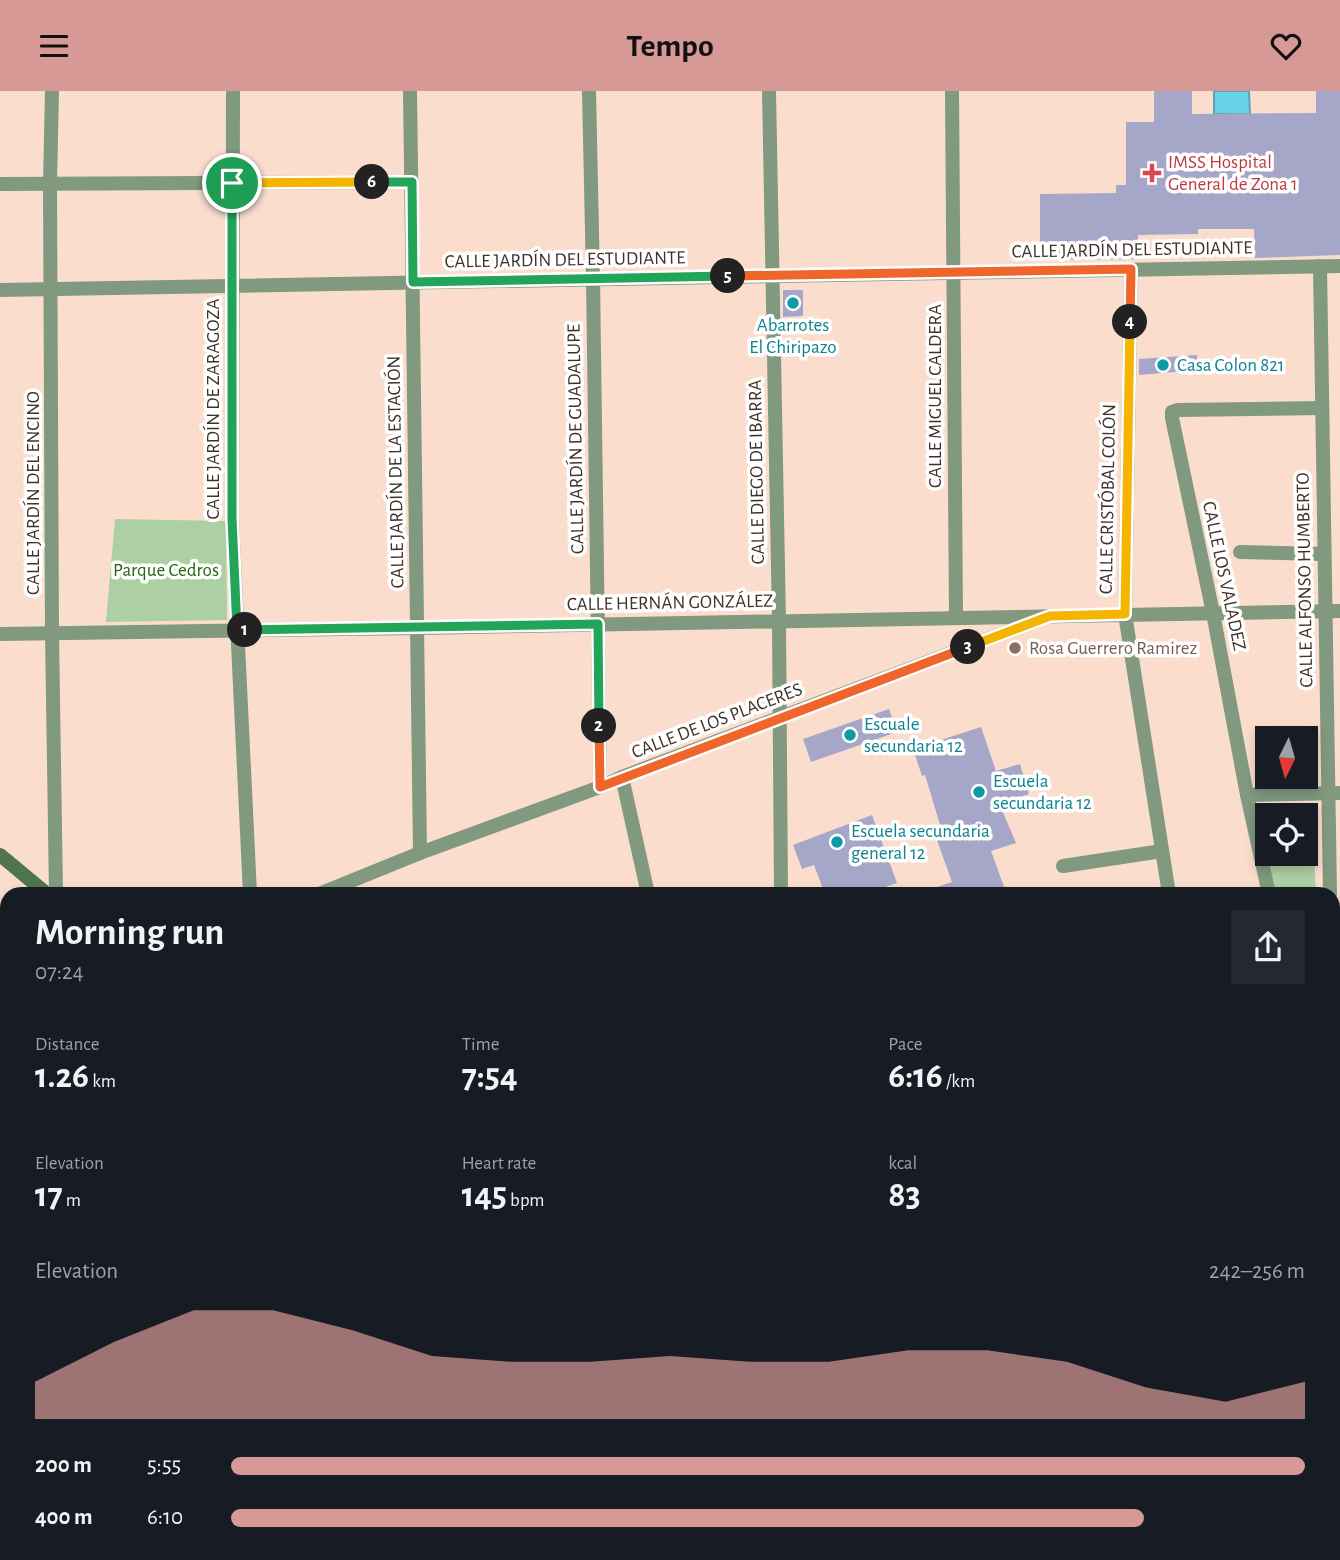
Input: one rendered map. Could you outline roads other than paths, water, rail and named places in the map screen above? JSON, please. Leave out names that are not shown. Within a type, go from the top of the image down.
[{"type":"main road","points":[[0,855],[39,887]]},
{"type":"street","name":"CALLE JARDÍN DEL ENCINO","points":[[52,91],[52,633],[57,887]]},
{"type":"street","name":"CALLE JARDÍN DE ZARAGOZA","points":[[233,91],[232,519],[250,887]]},
{"type":"street","name":"CALLE JARDÍN DE LA ESTACIÓN","points":[[410,91],[420,853]]},
{"type":"street","name":"CALLE JARDÍN DE GUADALUPE","points":[[589,91],[600,787]]},
{"type":"street","name":"CALLE DIEGO DE IBARRA","points":[[769,91],[781,887]]},
{"type":"street","name":"CALLE MIGUEL CALDERA","points":[[952,91],[956,617]]},
{"type":"street","points":[[0,184],[412,182]]},
{"type":"street","name":"CALLE ALFONSO HUMBERTO","points":[[1320,266],[1324,554],[1333,611],[1334,794],[1330,887]]},
{"type":"street","name":"CALLE JARDÍN DEL ESTUDIANTE","points":[[0,290],[1340,266]]},
{"type":"street","name":"CALLE CRISTÓBAL COLÓN","points":[[1131,269],[1125,614],[1167,887]]},
{"type":"street","name":"CALLE LOS VALADEZ","points":[[1267,887],[1172,412],[1322,408]]},
{"type":"street","points":[[1240,552],[1324,554]]},
{"type":"street","name":"CALLE HERNÁN GONZÁLEZ","points":[[0,634],[1333,611]]},
{"type":"street","name":"CALLE DE LOS PLACERES","points":[[336,887],[1050,616]]},
{"type":"street","points":[[622,778],[646,887]]},
{"type":"street","points":[[1247,795],[1334,794]]},
{"type":"street","points":[[1063,866],[1162,851]]},
{"type":"street","points":[[1340,1021],[1340,1042]]},
{"type":"water","points":[[1214,91],[1249,91],[1250,114],[1214,114]]},
{"type":"place","name":"IMSS Hospital General de Zona 1","points":[[1152,173]]},
{"type":"place","name":"Abarrotes El Chiripazo","points":[[793,303]]},
{"type":"place","name":"Casa Colon 821","points":[[1163,365]]},
{"type":"place","name":"Rosa Guerrero Ramirez","points":[[1015,648]]},
{"type":"place","name":"Escuale secundaria 12","points":[[850,735]]},
{"type":"place","name":"Escuela secundaria 12","points":[[979,792]]},
{"type":"place","name":"Escuela secundaria general 12","points":[[837,842]]},
{"type":"park label","name":"Parque Cedros","points":[[166,570]]}]
